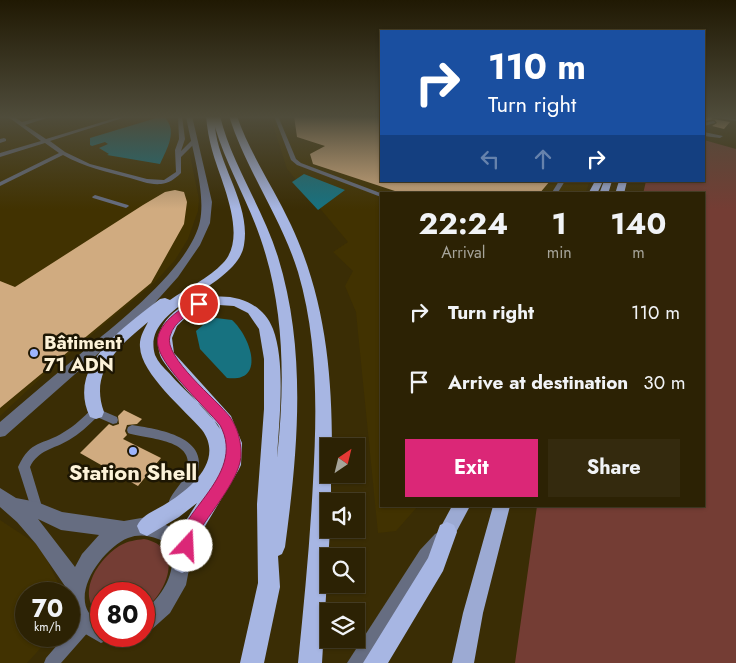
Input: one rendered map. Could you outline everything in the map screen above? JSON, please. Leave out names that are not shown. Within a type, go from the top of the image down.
[{"type":"highway","points":[[147,526],[182,506],[206,482],[217,461],[218,451],[213,432],[152,364],[147,355],[148,336],[153,326],[164,313],[219,274],[233,259],[240,242],[234,205],[214,147]]},
{"type":"highway","points":[[226,147],[259,218],[272,257],[282,298],[290,398],[280,508],[268,587],[252,663]]},
{"type":"highway","points":[[246,147],[285,222],[295,246],[308,283],[318,332],[324,413],[320,546],[310,663]]},
{"type":"highway","points":[[96,412],[91,389],[95,372],[101,360],[109,350],[146,318],[216,264],[229,248],[238,226]]},
{"type":"highway","points":[[182,564],[192,528],[232,465],[234,443],[225,421],[167,355],[163,346],[164,337],[172,322],[188,309],[210,301],[232,301],[250,307],[259,316],[264,324],[270,353],[273,379],[272,435],[267,492],[268,587]]},
{"type":"highway","points":[[375,663],[436,564],[447,532]]},
{"type":"main road","points":[[447,532],[461,507]]},
{"type":"main road","points":[[463,663],[502,507]]},
{"type":"street","points":[[0,431],[148,303],[174,275],[190,252],[205,223],[207,202],[194,147]]},
{"type":"street","points":[[7,501],[38,510],[61,521],[124,530],[147,526],[161,528],[173,536],[180,548],[182,564],[178,582],[169,600],[155,616]]},
{"type":"street","points":[[7,501],[41,534],[73,582]]},
{"type":"street","points":[[78,582],[83,568],[94,552],[108,539],[124,530]]},
{"type":"street","points":[[358,663],[427,557],[447,532]]},
{"type":"street","points":[[80,616],[90,626]]},
{"type":"lane","points":[[0,155],[26,147]]},
{"type":"lane","points":[[54,147],[94,168],[160,182],[172,179],[179,172],[179,147]]},
{"type":"lane","points":[[179,156],[188,147]]},
{"type":"lane","points":[[289,147],[294,160],[299,164],[380,196]]},
{"type":"lane","points":[[0,184],[63,153]]},
{"type":"lane","points":[[95,197],[126,206]]},
{"type":"lane","points":[[38,510],[24,467],[34,450],[60,439],[79,428],[96,412],[114,420]]},
{"type":"lane","points":[[132,430],[178,440],[191,452],[194,468],[189,484],[164,516]]},
{"type":"lane","points":[[53,661],[90,631]]},
{"type":"shaded area","points":[[0,147],[188,147],[199,199],[198,211],[188,239],[175,260],[155,282],[44,375],[0,416]]},
{"type":"shaded area","points":[[280,147],[380,147],[380,182],[590,182],[586,192],[380,192],[380,507],[417,507],[396,531],[378,533],[356,312],[345,286],[353,271],[333,252],[348,242],[287,169]]},
{"type":"shaded area","points":[[705,147],[729,147],[736,149],[736,663],[515,663],[537,507],[705,507],[705,192],[643,192],[646,182],[705,182]]},
{"type":"shaded area","points":[[0,520],[41,547],[58,582],[15,582],[15,647],[42,647],[27,663],[0,663]]},
{"type":"shaded area","points":[[144,539],[157,544],[165,551],[168,560],[168,571],[165,582],[155,599],[155,582],[91,582],[97,568],[104,559],[112,551],[129,542]]},
{"type":"water","points":[[168,147],[160,164],[107,155],[109,154],[99,148]]},
{"type":"water","points":[[304,174],[345,190],[318,210],[292,182]]},
{"type":"water","points":[[216,318],[232,320],[239,327],[249,347],[251,366],[247,373],[239,378],[227,378],[200,349],[196,331],[209,320]]},
{"type":"building","points":[[323,147],[380,147],[380,182],[549,182],[541,192],[398,192],[313,164],[310,154]]},
{"type":"building","name":"Bâtiment 71 ADN","points":[[175,190],[184,192],[187,202],[184,224],[151,283],[0,408],[0,281],[15,287],[143,205],[165,192]]},
{"type":"building","points":[[124,410],[142,419],[137,424],[127,425],[125,431],[127,435],[123,439],[161,458],[138,486],[80,453],[109,424],[113,426],[119,424],[118,416]]},
{"type":"place","name":"Bâtiment 71 ADN","points":[[34,353]]},
{"type":"place","name":"Station Shell","points":[[133,451]]},
{"type":"route","points":[[187,546],[192,528],[200,514],[228,475],[234,455],[232,433],[225,421],[174,365],[163,346],[164,337],[172,322],[179,315],[199,304]]}]
